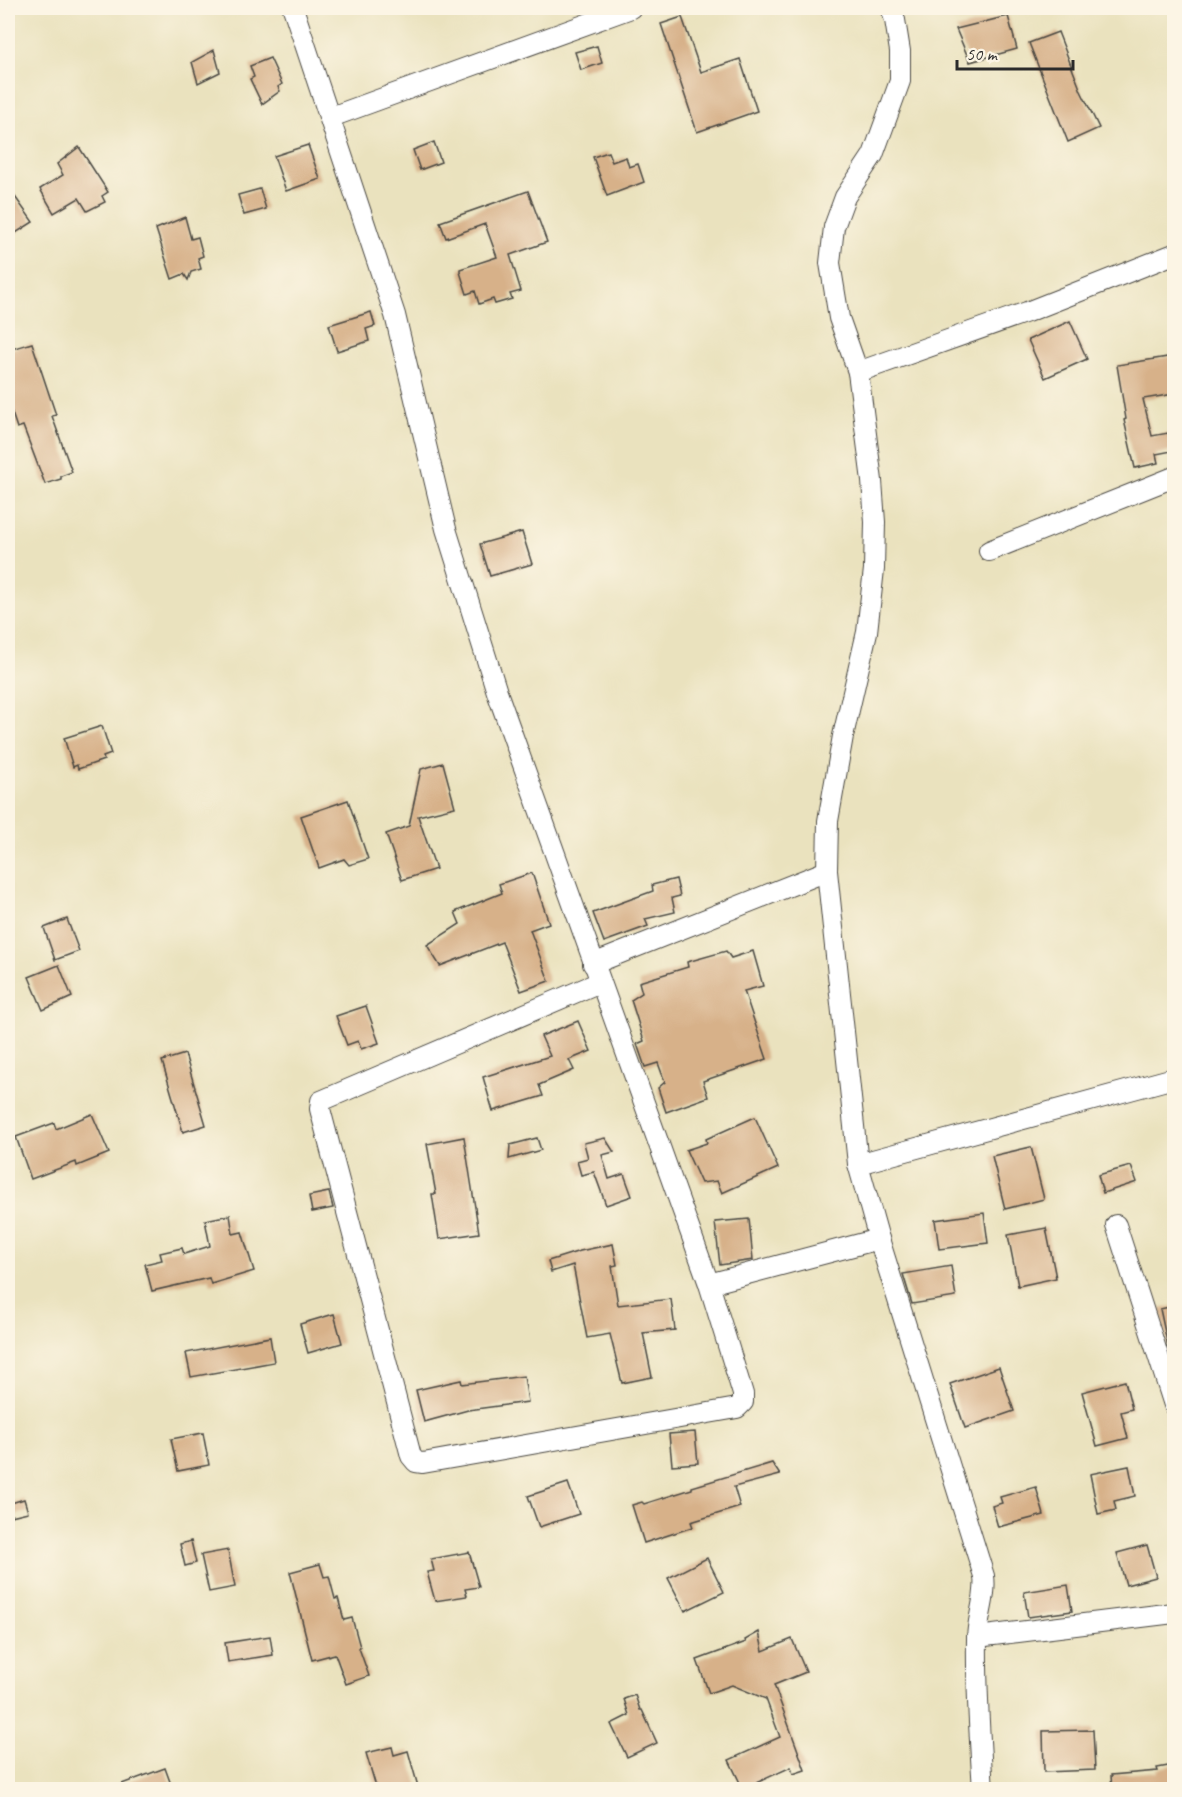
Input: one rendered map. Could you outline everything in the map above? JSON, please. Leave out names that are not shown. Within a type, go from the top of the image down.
[{"type":"street","points":[[293,8],[395,315],[446,529],[497,692],[597,973],[709,1284],[743,1394],[743,1402],[737,1408],[423,1463],[416,1462],[411,1456],[320,1109],[321,1101],[597,973],[826,871]]},
{"type":"street","points":[[331,117],[424,81],[630,8]]},
{"type":"street","points":[[891,8],[896,20],[900,51],[900,81],[873,155],[845,197],[834,228],[830,263],[839,318],[858,372],[875,522],[874,569],[867,632],[843,736],[828,821],[826,871],[858,1164],[879,1239],[984,1576],[986,1589],[977,1637],[983,1790]]},
{"type":"street","points":[[858,372],[1027,312],[1174,254]]},
{"type":"street","points":[[989,551],[1174,477]]},
{"type":"street","points":[[858,1164],[1174,1078]]},
{"type":"street","points":[[1116,1225],[1174,1405]]},
{"type":"street","points":[[709,1284],[879,1239]]},
{"type":"street","points":[[977,1637],[1174,1613]]},
{"type":"building","points":[[1008,16],[1017,49],[970,62],[956,29]]},
{"type":"building","points":[[682,17],[701,72],[740,59],[757,111],[697,132],[661,24]]},
{"type":"building","points":[[1058,32],[1081,91],[1099,128],[1068,142],[1029,43]]},
{"type":"building","points":[[597,46],[602,63],[581,70],[575,52]]},
{"type":"building","points":[[214,50],[220,72],[198,83],[192,62]]},
{"type":"building","points":[[270,58],[282,84],[278,87],[280,91],[262,104],[250,79],[254,77],[250,66]]},
{"type":"building","points":[[434,142],[441,162],[420,170],[413,150]]},
{"type":"building","points":[[308,145],[320,179],[286,191],[274,156]]},
{"type":"building","points":[[79,147],[108,192],[102,196],[105,202],[87,211],[79,198],[54,213],[40,189],[63,175],[57,164]]},
{"type":"building","points":[[608,152],[612,162],[626,157],[629,167],[638,164],[644,182],[607,196],[593,157]]},
{"type":"building","points":[[8,187],[33,222],[8,238]]},
{"type":"building","points":[[260,189],[266,209],[244,215],[238,195]]},
{"type":"building","points":[[528,191],[547,242],[510,255],[521,291],[510,294],[512,299],[495,304],[493,299],[479,304],[475,291],[467,294],[460,269],[497,257],[485,224],[446,238],[440,222]]},
{"type":"building","points":[[185,217],[191,239],[198,237],[203,256],[198,258],[201,269],[191,272],[188,280],[184,274],[172,279],[156,229]]},
{"type":"building","points":[[371,312],[375,326],[366,329],[369,341],[337,351],[329,325]]},
{"type":"building","points":[[1070,321],[1087,359],[1045,378],[1028,340]]},
{"type":"building","points":[[32,343],[56,415],[52,416],[72,472],[61,476],[61,479],[45,484],[23,426],[17,428],[8,401],[8,350]]},
{"type":"building","points":[[1174,356],[1174,394],[1143,399],[1152,436],[1168,433],[1172,451],[1156,454],[1158,463],[1135,468],[1124,420],[1126,419],[1117,365]]},
{"type":"building","points":[[522,532],[532,564],[490,576],[480,544]]},
{"type":"building","points":[[102,726],[111,754],[103,757],[104,760],[78,769],[77,765],[73,767],[64,738]]},
{"type":"building","points":[[443,763],[455,807],[418,816],[436,869],[402,880],[386,834],[409,826],[421,769]]},
{"type":"building","points":[[348,800],[368,859],[349,865],[344,859],[319,868],[301,816]]},
{"type":"building","points":[[532,873],[549,923],[530,930],[549,981],[521,991],[502,942],[440,966],[427,945],[460,924],[455,912],[502,893],[499,884]]},
{"type":"building","points":[[676,879],[680,896],[672,898],[675,912],[645,919],[648,926],[604,942],[593,913],[653,891],[652,885]]},
{"type":"building","points":[[67,919],[79,951],[55,960],[44,928]]},
{"type":"building","points":[[726,951],[731,958],[753,951],[763,986],[744,991],[767,1059],[703,1081],[708,1097],[666,1112],[658,1088],[665,1082],[658,1063],[645,1067],[637,1044],[644,1041],[631,1000],[642,993],[639,982],[688,967],[687,962]]},
{"type":"building","points":[[59,965],[72,997],[43,1010],[29,977]]},
{"type":"building","points":[[366,1006],[379,1043],[361,1049],[358,1041],[347,1045],[336,1016]]},
{"type":"building","points":[[578,1021],[591,1051],[569,1060],[574,1070],[539,1085],[543,1096],[493,1111],[483,1077],[550,1056],[541,1036]]},
{"type":"building","points":[[185,1054],[206,1125],[183,1132],[162,1061]]},
{"type":"building","points":[[92,1114],[109,1153],[77,1166],[76,1162],[31,1179],[16,1137],[54,1123],[56,1129]]},
{"type":"building","points":[[755,1117],[778,1168],[722,1193],[717,1181],[701,1183],[686,1150],[707,1143],[706,1139]]},
{"type":"building","points":[[464,1137],[479,1233],[439,1239],[432,1194],[436,1194],[427,1144]]},
{"type":"building","points":[[537,1138],[541,1150],[509,1159],[510,1145]]},
{"type":"building","points":[[605,1138],[614,1152],[602,1155],[609,1179],[624,1174],[632,1196],[606,1205],[594,1172],[581,1175],[577,1161],[588,1158],[584,1143]]},
{"type":"building","points":[[1031,1147],[1044,1199],[1005,1209],[992,1156]]},
{"type":"building","points":[[1131,1166],[1137,1182],[1103,1193],[1098,1175]]},
{"type":"building","points":[[329,1192],[333,1208],[312,1212],[309,1196]]},
{"type":"building","points":[[984,1213],[988,1243],[939,1249],[935,1220]]},
{"type":"building","points":[[230,1215],[233,1234],[242,1232],[254,1271],[211,1284],[209,1278],[152,1291],[145,1264],[162,1260],[160,1253],[182,1248],[184,1254],[210,1246],[205,1220]]},
{"type":"building","points":[[749,1219],[753,1260],[720,1265],[715,1222]]},
{"type":"building","points":[[1046,1228],[1056,1278],[1018,1286],[1008,1235]]},
{"type":"building","points":[[613,1244],[617,1265],[612,1266],[618,1305],[671,1299],[675,1330],[643,1333],[652,1377],[622,1383],[610,1334],[587,1338],[573,1265],[551,1272],[548,1261]]},
{"type":"building","points":[[951,1266],[956,1297],[912,1304],[903,1274]]},
{"type":"building","points":[[1174,1306],[1174,1350],[1169,1351],[1160,1309]]},
{"type":"building","points":[[334,1314],[342,1343],[308,1353],[300,1324]]},
{"type":"building","points":[[270,1337],[274,1362],[191,1377],[186,1353]]},
{"type":"building","points":[[999,1367],[1014,1411],[965,1428],[950,1384]]},
{"type":"building","points":[[524,1376],[528,1402],[468,1410],[424,1422],[416,1390],[461,1380],[462,1384]]},
{"type":"building","points":[[1125,1381],[1132,1409],[1121,1412],[1128,1438],[1097,1446],[1082,1392]]},
{"type":"building","points":[[695,1432],[698,1463],[672,1465],[669,1434]]},
{"type":"building","points":[[203,1433],[209,1465],[178,1471],[171,1439]]},
{"type":"building","points":[[772,1463],[780,1475],[734,1487],[740,1507],[691,1522],[693,1527],[644,1543],[632,1505],[642,1502],[644,1504]]},
{"type":"building","points":[[1129,1466],[1135,1496],[1114,1501],[1116,1510],[1098,1514],[1090,1474]]},
{"type":"building","points":[[568,1483],[579,1514],[539,1527],[528,1496]]},
{"type":"building","points":[[1036,1487],[1044,1515],[998,1527],[992,1506],[1002,1503],[1000,1497]]},
{"type":"building","points":[[24,1499],[28,1512],[11,1516],[8,1504]]},
{"type":"building","points":[[191,1541],[196,1563],[185,1566],[180,1544]]},
{"type":"building","points":[[1147,1545],[1156,1577],[1126,1585],[1117,1553]]},
{"type":"building","points":[[228,1550],[235,1587],[209,1592],[201,1555]]},
{"type":"building","points":[[469,1552],[479,1587],[465,1589],[467,1596],[435,1601],[427,1572],[434,1571],[431,1559]]},
{"type":"building","points":[[707,1558],[724,1592],[685,1611],[668,1578]]},
{"type":"building","points":[[320,1564],[324,1577],[329,1576],[344,1620],[352,1618],[369,1676],[346,1684],[335,1654],[312,1660],[290,1572]]},
{"type":"building","points":[[1068,1585],[1072,1611],[1028,1617],[1024,1592]]},
{"type":"building","points":[[759,1632],[763,1651],[792,1639],[806,1672],[774,1685],[805,1770],[793,1774],[791,1767],[743,1789],[729,1760],[780,1737],[766,1699],[732,1685],[709,1693],[697,1660],[746,1642],[745,1640]]},
{"type":"building","points":[[270,1636],[273,1655],[228,1662],[225,1643]]},
{"type":"building","points":[[635,1695],[657,1743],[627,1757],[611,1724],[629,1715],[624,1699]]},
{"type":"building","points":[[1093,1730],[1095,1770],[1044,1772],[1043,1731]]},
{"type":"building","points":[[392,1747],[394,1755],[408,1751],[419,1790],[377,1790],[366,1753]]},
{"type":"building","points":[[1174,1765],[1174,1790],[1112,1790],[1111,1775],[1158,1771],[1157,1768]]},
{"type":"building","points":[[165,1768],[173,1790],[111,1790],[111,1788]]}]
